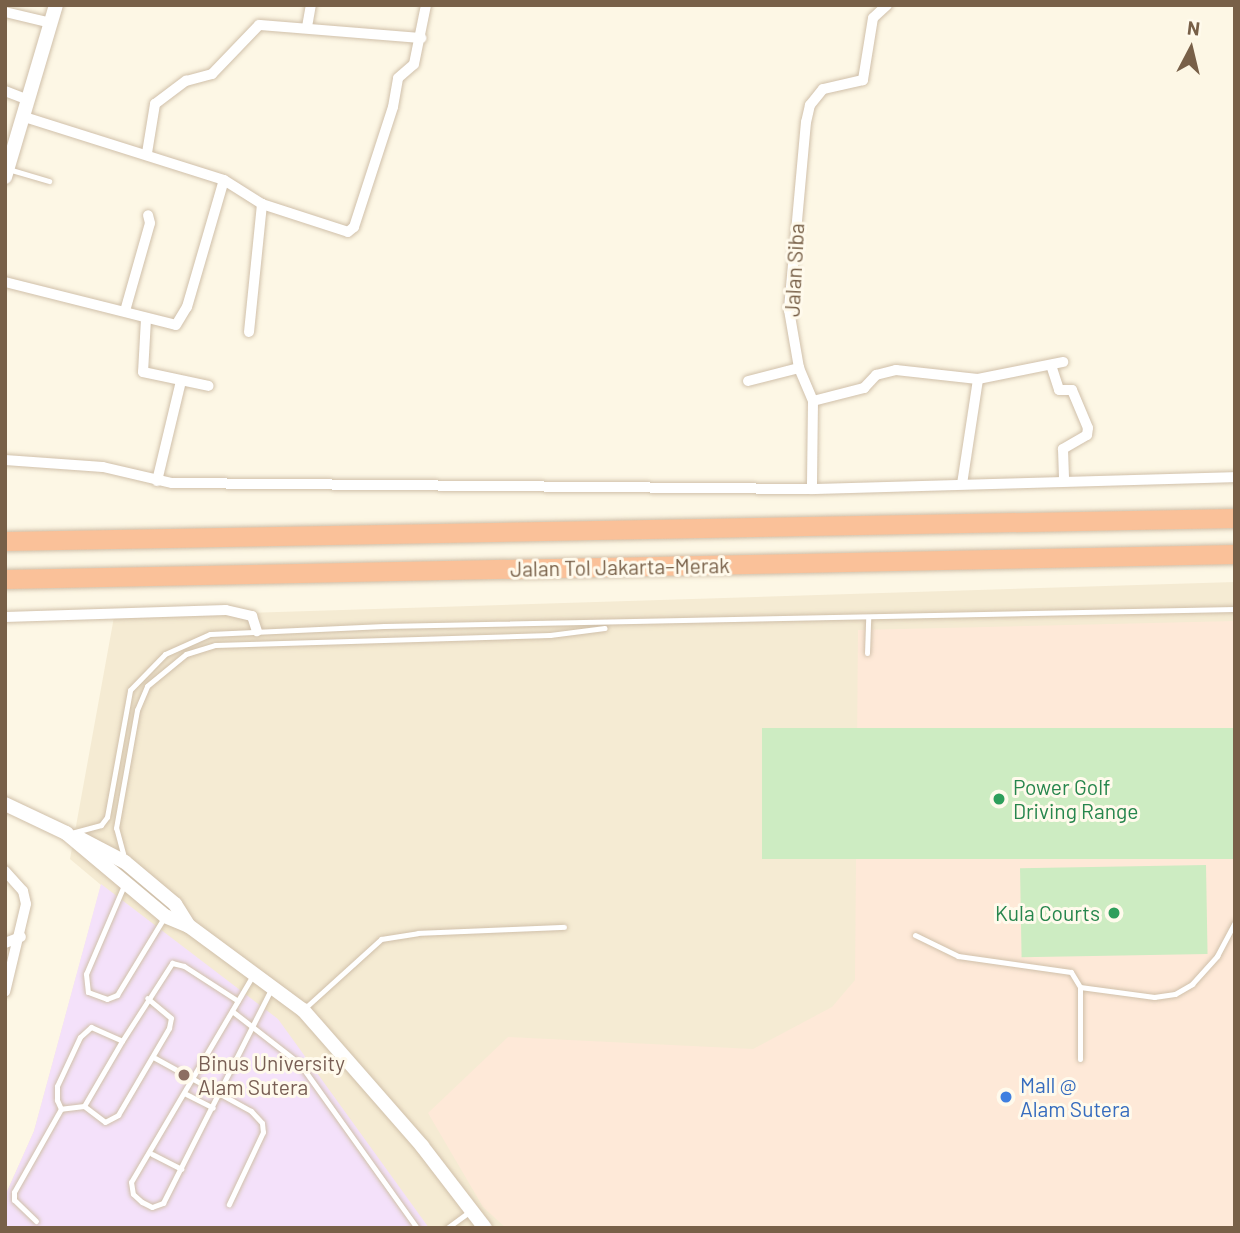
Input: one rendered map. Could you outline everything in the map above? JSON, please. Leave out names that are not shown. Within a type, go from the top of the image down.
[{"type":"highway","name":"Jalan Tol Jakarta–Merak","points":[[5,541],[1235,518]]},
{"type":"highway","name":"Jalan Tol Jakarta–Merak","points":[[5,579],[1235,554]]},
{"type":"street","points":[[6,173],[56,5]]},
{"type":"street","points":[[307,27],[312,5]]},
{"type":"street","points":[[24,117],[147,153],[224,180],[262,204],[348,232],[354,227],[393,107],[398,78],[414,64],[426,5]]},
{"type":"street","name":"Jalan Siba","points":[[813,401],[799,368],[789,310],[806,122],[810,106],[823,89],[863,80],[873,18],[887,5]]},
{"type":"street","points":[[5,12],[51,23]]},
{"type":"street","points":[[147,153],[155,104],[186,80],[212,74],[260,25],[421,38]]},
{"type":"street","points":[[5,92],[29,100]]},
{"type":"street","points":[[5,282],[125,311],[169,326],[181,322],[224,180]]},
{"type":"street","points":[[249,332],[262,204]]},
{"type":"street","points":[[125,311],[150,223],[148,215]]},
{"type":"street","points":[[146,319],[141,369],[209,386]]},
{"type":"street","points":[[813,489],[813,401],[864,388],[876,376],[896,370],[978,379],[1063,362]]},
{"type":"street","points":[[1051,365],[1059,390],[1072,390],[1088,428],[1087,435],[1063,449],[1064,481]]},
{"type":"street","points":[[748,381],[799,368]]},
{"type":"street","points":[[962,484],[978,379]]},
{"type":"street","points":[[157,481],[181,381]]},
{"type":"street","points":[[5,460],[103,467],[157,481],[813,489],[1235,477]]},
{"type":"street","points":[[5,617],[226,611],[252,615],[257,631]]},
{"type":"street","points":[[5,804],[102,847],[125,862],[175,904],[190,926]]},
{"type":"street","points":[[66,833],[165,916],[190,926],[303,1010],[422,1146],[469,1212],[485,1228]]},
{"type":"street","points":[[5,871],[23,891],[26,904],[21,937],[5,992]]},
{"type":"street","points":[[5,943],[21,937]]},
{"type":"lane","points":[[6,173],[49,181]]},
{"type":"lane","points":[[66,833],[94,828],[107,817],[125,704],[146,669],[180,645],[210,634],[1235,609]]},
{"type":"lane","points":[[867,653],[868,619]]},
{"type":"lane","points":[[125,862],[116,828],[137,710],[147,686],[186,654],[215,645],[550,635],[633,625]]},
{"type":"lane","points":[[126,883],[86,974],[88,992],[107,999],[117,995],[165,916]]},
{"type":"lane","points":[[1080,987],[1124,995],[1175,994],[1192,984],[1217,956],[1235,922]]},
{"type":"lane","points":[[303,1010],[381,939],[418,933],[564,927]]},
{"type":"lane","points":[[915,935],[958,956],[1070,972],[1080,987],[1080,1059]]},
{"type":"lane","points":[[61,1110],[84,1106],[166,969],[177,963],[238,1001]]},
{"type":"lane","points":[[254,973],[130,1189],[142,1202],[152,1207],[163,1203],[272,986]]},
{"type":"lane","points":[[84,1106],[99,1119],[114,1119],[155,1058],[171,1018],[147,998]]},
{"type":"lane","points":[[232,1012],[300,1064],[417,1228]]},
{"type":"lane","points":[[36,1222],[13,1200],[61,1110],[57,1086],[84,1032],[99,1028],[122,1041]]},
{"type":"lane","points":[[155,1058],[251,1111],[263,1132],[229,1204]]},
{"type":"lane","points":[[186,1094],[213,1108]]},
{"type":"lane","points":[[152,1154],[181,1169]]},
{"type":"lane","points":[[447,1228],[469,1212]]},
{"type":"shaded area","points":[[1235,582],[1235,1228],[5,1228],[5,1196],[34,1131],[101,885],[70,859],[114,617]]},
{"type":"shaded area","points":[[1235,621],[1235,1228],[506,1228],[483,1207],[428,1113],[508,1037],[753,1049],[832,1007],[855,980],[858,630]]},
{"type":"shaded area","name":"Binus University Alam Sutera","points":[[101,884],[278,1019],[429,1228],[5,1228],[5,1196],[34,1131]]},
{"type":"green space","name":"Power Golf Driving Range","points":[[762,728],[1235,728],[1235,859],[762,859]]},
{"type":"green space","name":"Kula Courts","points":[[1206,865],[1208,954],[1022,957],[1020,868]]},
{"type":"place","name":"Power Golf Driving Range","points":[[999,799]]},
{"type":"place","name":"Kula Courts","points":[[1114,913]]},
{"type":"place","name":"Binus University Alam Sutera","points":[[184,1075]]},
{"type":"place","name":"Mall @ Alam Sutera","points":[[1006,1097]]}]
